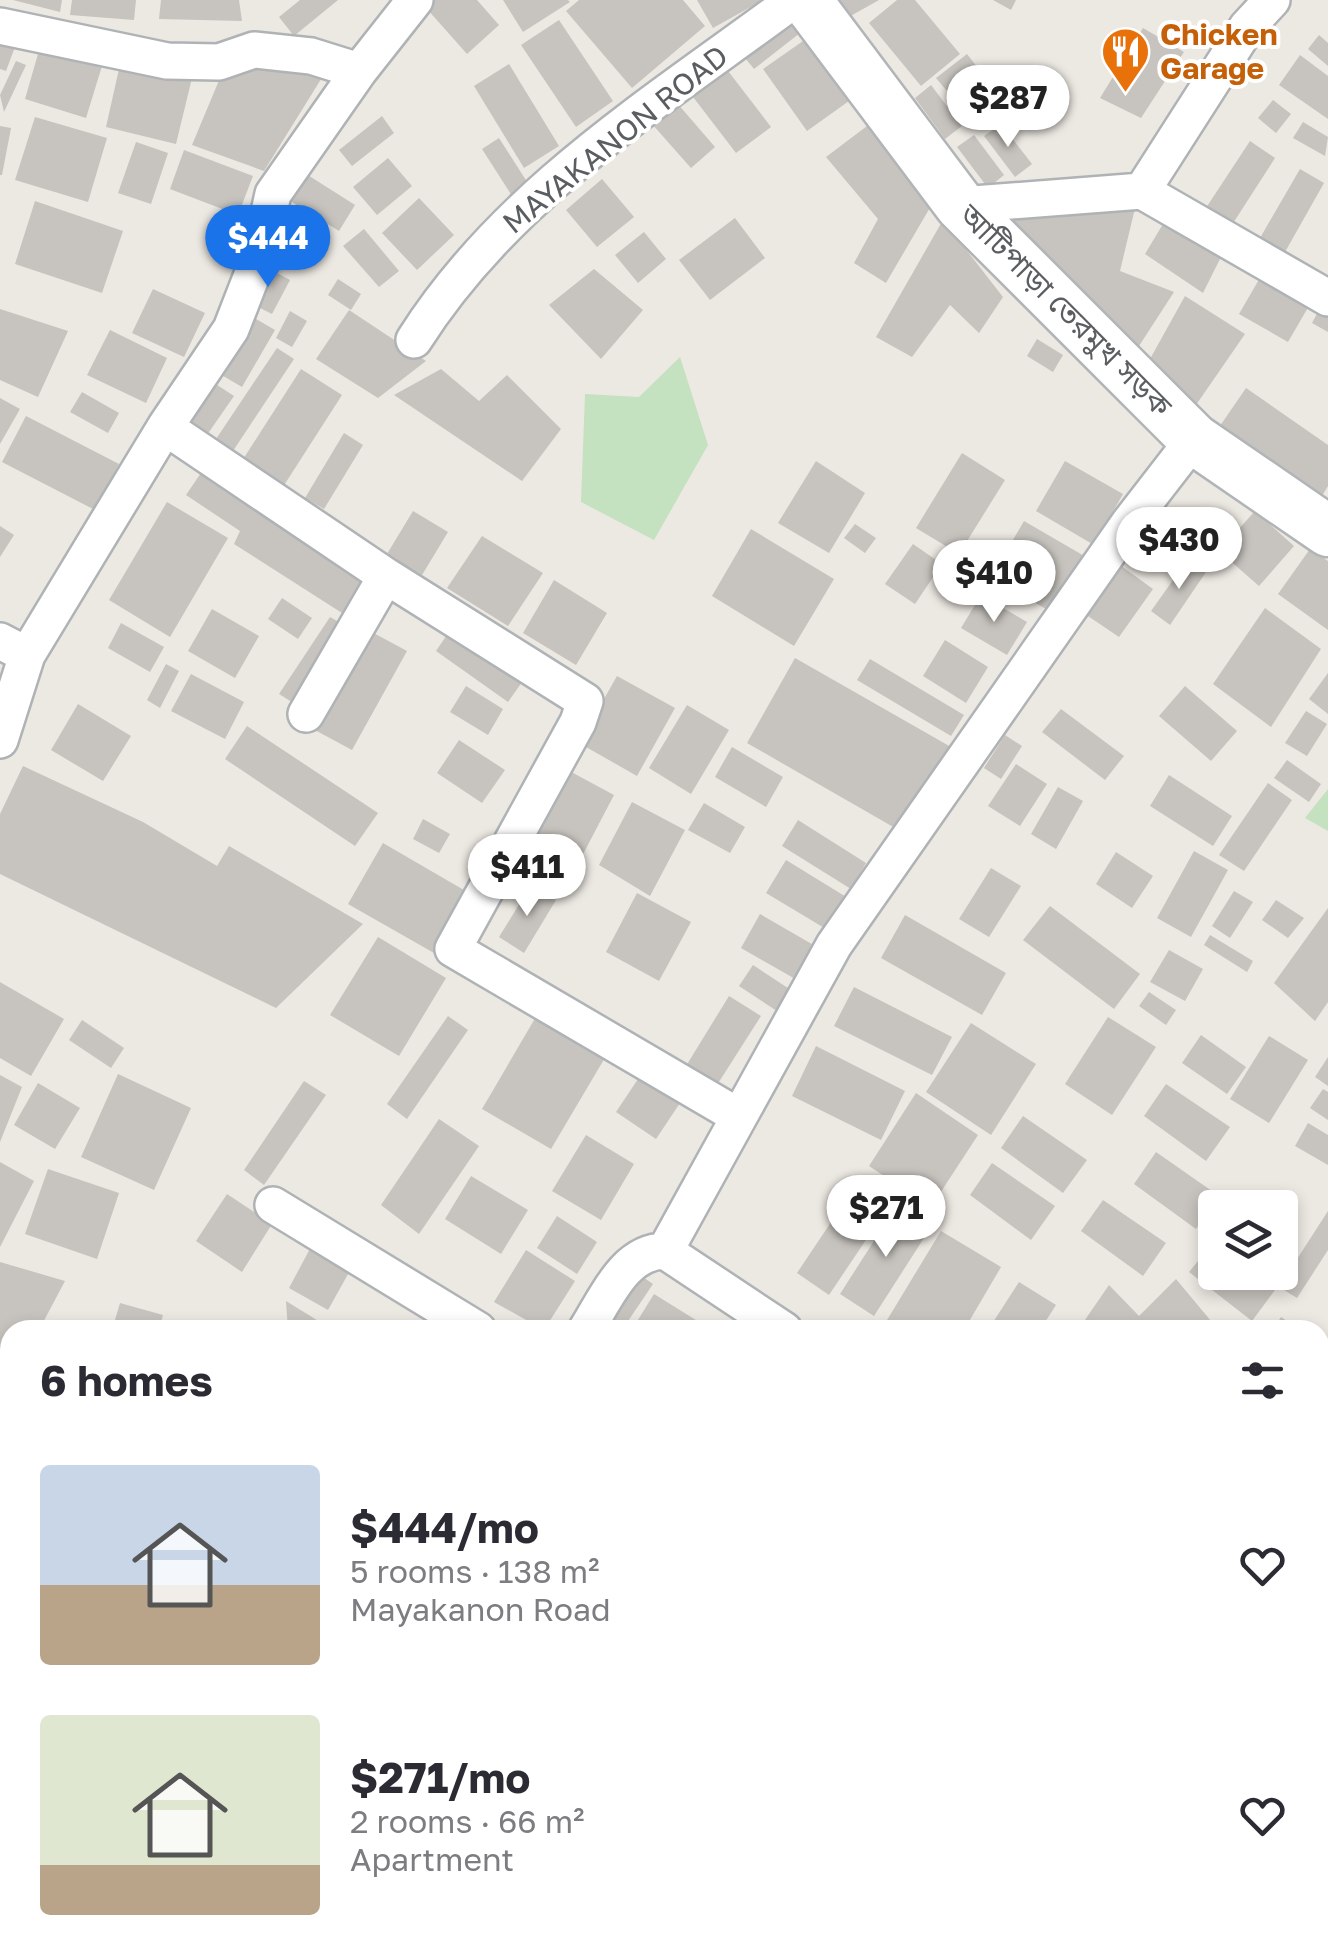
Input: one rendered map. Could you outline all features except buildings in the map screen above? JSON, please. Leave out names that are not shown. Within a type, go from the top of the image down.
[{"type":"main road","name":"আটিপাড়া তেরমুখ সড়ক","points":[[806,0],[960,204],[1194,440],[1328,531]]},
{"type":"street","points":[[0,740],[13,648],[231,329],[259,258],[273,194],[359,71],[415,0]]},
{"type":"street","name":"MAYAKANON ROAD","points":[[414,340],[442,296],[504,226],[617,131],[794,0]]},
{"type":"street","points":[[1142,191],[1247,27],[1272,0]]},
{"type":"street","points":[[0,26],[167,61],[220,62],[254,50],[311,56],[359,71]]},
{"type":"street","points":[[960,204],[1142,191],[1328,298]]},
{"type":"street","points":[[165,427],[386,576],[585,702],[578,722],[454,949],[738,1116]]},
{"type":"street","points":[[665,1252],[834,945],[1129,523],[1194,440]]},
{"type":"street","points":[[306,714],[386,576]]},
{"type":"street","points":[[273,1206],[461,1320]]},
{"type":"street","points":[[593,1320],[633,1260],[647,1251],[665,1252],[769,1320]]},
{"type":"green space","points":[[680,357],[708,445],[654,540],[581,502],[585,394],[639,397]]},
{"type":"green space","points":[[1328,789],[1328,831],[1305,818]]},
{"type":"place","name":"Chicken Garage","points":[[1125,94]]}]
